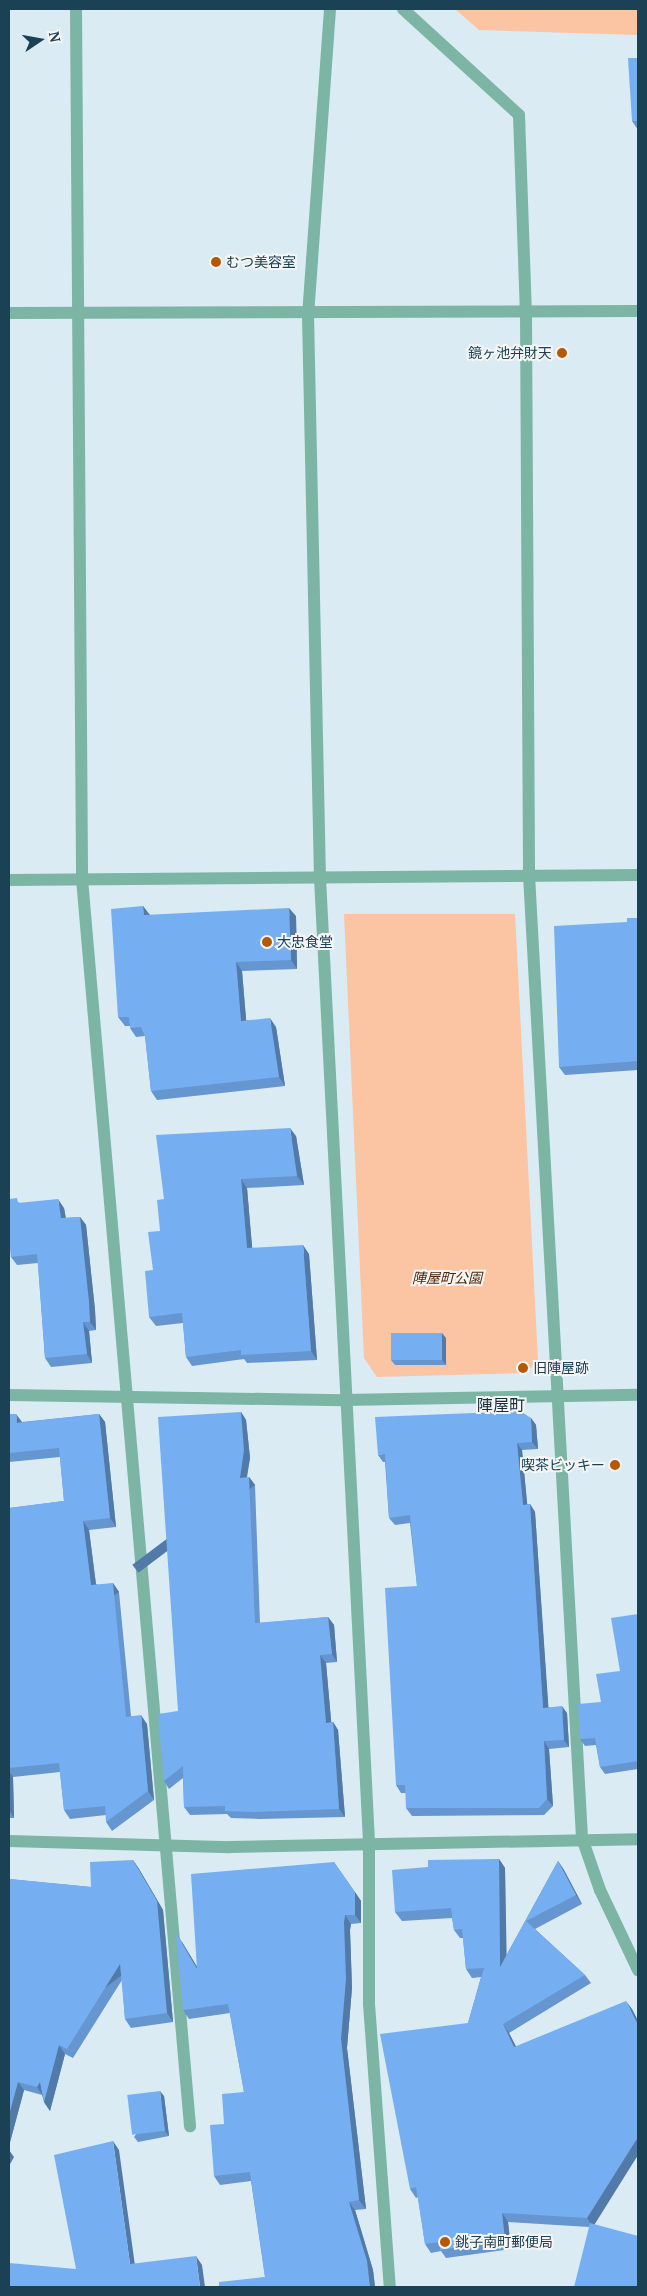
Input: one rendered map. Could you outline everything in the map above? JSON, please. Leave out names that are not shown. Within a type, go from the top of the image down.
[{"type":"street","points":[[76,9],[82,879],[163,1847],[190,2126]]},
{"type":"street","points":[[330,9],[308,315],[320,878],[343,1400],[369,1842],[369,2004],[390,2287]]},
{"type":"street","points":[[403,9],[519,115],[526,313],[529,875],[582,1838],[600,1890],[638,1970]]},
{"type":"street","points":[[9,313],[308,315],[638,311]]},
{"type":"street","points":[[9,880],[638,875]]},
{"type":"street","points":[[9,1394],[126,1394],[343,1400],[638,1395]]},
{"type":"street","points":[[9,1841],[163,1847],[582,1838],[638,1839]]},
{"type":"green space","points":[[455,9],[638,9],[638,35],[479,30]]},
{"type":"green space","name":"陣屋町公園","points":[[344,914],[515,914],[538,1360],[526,1373],[377,1377],[364,1358]]},
{"type":"building","points":[[628,58],[638,58],[638,121],[632,121]]},
{"type":"building","points":[[143,906],[144,915],[289,908],[291,960],[236,962],[241,1021],[270,1018],[279,1077],[151,1091],[145,1036],[141,1027],[130,1028],[129,1017],[118,1017],[111,909]]},
{"type":"building","points":[[627,918],[638,918],[638,1061],[559,1067],[554,926],[627,922]]},
{"type":"building","points":[[290,1128],[297,1176],[241,1179],[247,1248],[303,1245],[311,1351],[241,1355],[241,1350],[186,1357],[182,1313],[149,1317],[145,1271],[153,1270],[148,1232],[160,1231],[157,1200],[164,1199],[156,1135]]},
{"type":"building","points":[[17,1198],[18,1203],[58,1199],[61,1218],[80,1217],[89,1302],[90,1322],[83,1322],[87,1354],[45,1358],[37,1254],[11,1257],[9,1199]]},
{"type":"building","points":[[391,1333],[442,1333],[442,1360],[391,1360]]},
{"type":"building","points":[[520,1411],[531,1418],[532,1442],[517,1443],[523,1505],[530,1504],[543,1708],[562,1706],[564,1740],[544,1741],[547,1799],[539,1808],[406,1808],[405,1785],[396,1785],[385,1588],[417,1586],[410,1515],[389,1518],[385,1454],[378,1455],[375,1417]]},
{"type":"building","points":[[241,1412],[244,1450],[240,1478],[249,1477],[255,1623],[328,1617],[332,1654],[320,1655],[326,1723],[333,1722],[339,1809],[255,1812],[225,1811],[225,1806],[184,1807],[183,1766],[164,1781],[158,1714],[178,1711],[158,1417]]},
{"type":"building","points":[[9,1414],[16,1414],[17,1423],[99,1414],[110,1518],[83,1521],[91,1585],[113,1583],[126,1717],[141,1715],[148,1791],[106,1822],[105,1806],[64,1810],[59,1763],[9,1768],[9,1508],[64,1501],[59,1448],[9,1453]]},
{"type":"building","points":[[638,1614],[638,1761],[600,1767],[595,1738],[580,1739],[578,1704],[601,1702],[596,1674],[620,1671],[611,1618]]},
{"type":"building","points":[[499,1859],[500,1967],[558,1861],[576,1895],[526,1921],[585,1975],[503,2024],[514,2047],[626,2001],[638,2025],[638,2137],[587,2218],[502,2213],[505,2240],[440,2250],[439,2242],[425,2244],[416,2187],[410,2189],[380,2034],[468,2023],[484,1968],[466,1969],[462,1929],[454,1930],[451,1908],[395,1912],[392,1870],[428,1867],[428,1860]]},
{"type":"building","points":[[133,1860],[157,1901],[167,2013],[125,2019],[120,1964],[67,2049],[59,2045],[44,2102],[40,2082],[37,2087],[18,2082],[9,2115],[9,1879],[91,1887],[90,1862]]},
{"type":"building","points":[[334,1862],[355,1892],[355,1915],[345,1915],[344,1922],[346,1979],[341,2039],[359,2200],[349,2202],[367,2261],[370,2287],[219,2287],[219,2282],[265,2277],[250,2172],[214,2176],[210,2125],[224,2124],[222,2094],[244,2092],[228,2004],[183,2010],[176,1933],[197,1969],[191,1874]]},
{"type":"building","points":[[160,2091],[165,2131],[132,2135],[127,2095]]},
{"type":"building","points":[[113,2141],[130,2264],[196,2256],[200,2287],[9,2287],[9,2263],[76,2269],[54,2155]]},
{"type":"building","points":[[590,2223],[638,2236],[638,2287],[574,2287]]},
{"type":"place","name":"むつ美容室","points":[[216,262]]},
{"type":"place","name":"鏡ヶ池弁財天","points":[[562,353]]},
{"type":"place","name":"大忠食堂","points":[[267,942]]},
{"type":"place","name":"旧陣屋跡","points":[[523,1368]]},
{"type":"place","name":"喫茶ビッキー","points":[[615,1465]]},
{"type":"place","name":"銚子南町郵便局","points":[[445,2242]]},
{"type":"district","name":"陣屋町","points":[[501,1405]]}]
